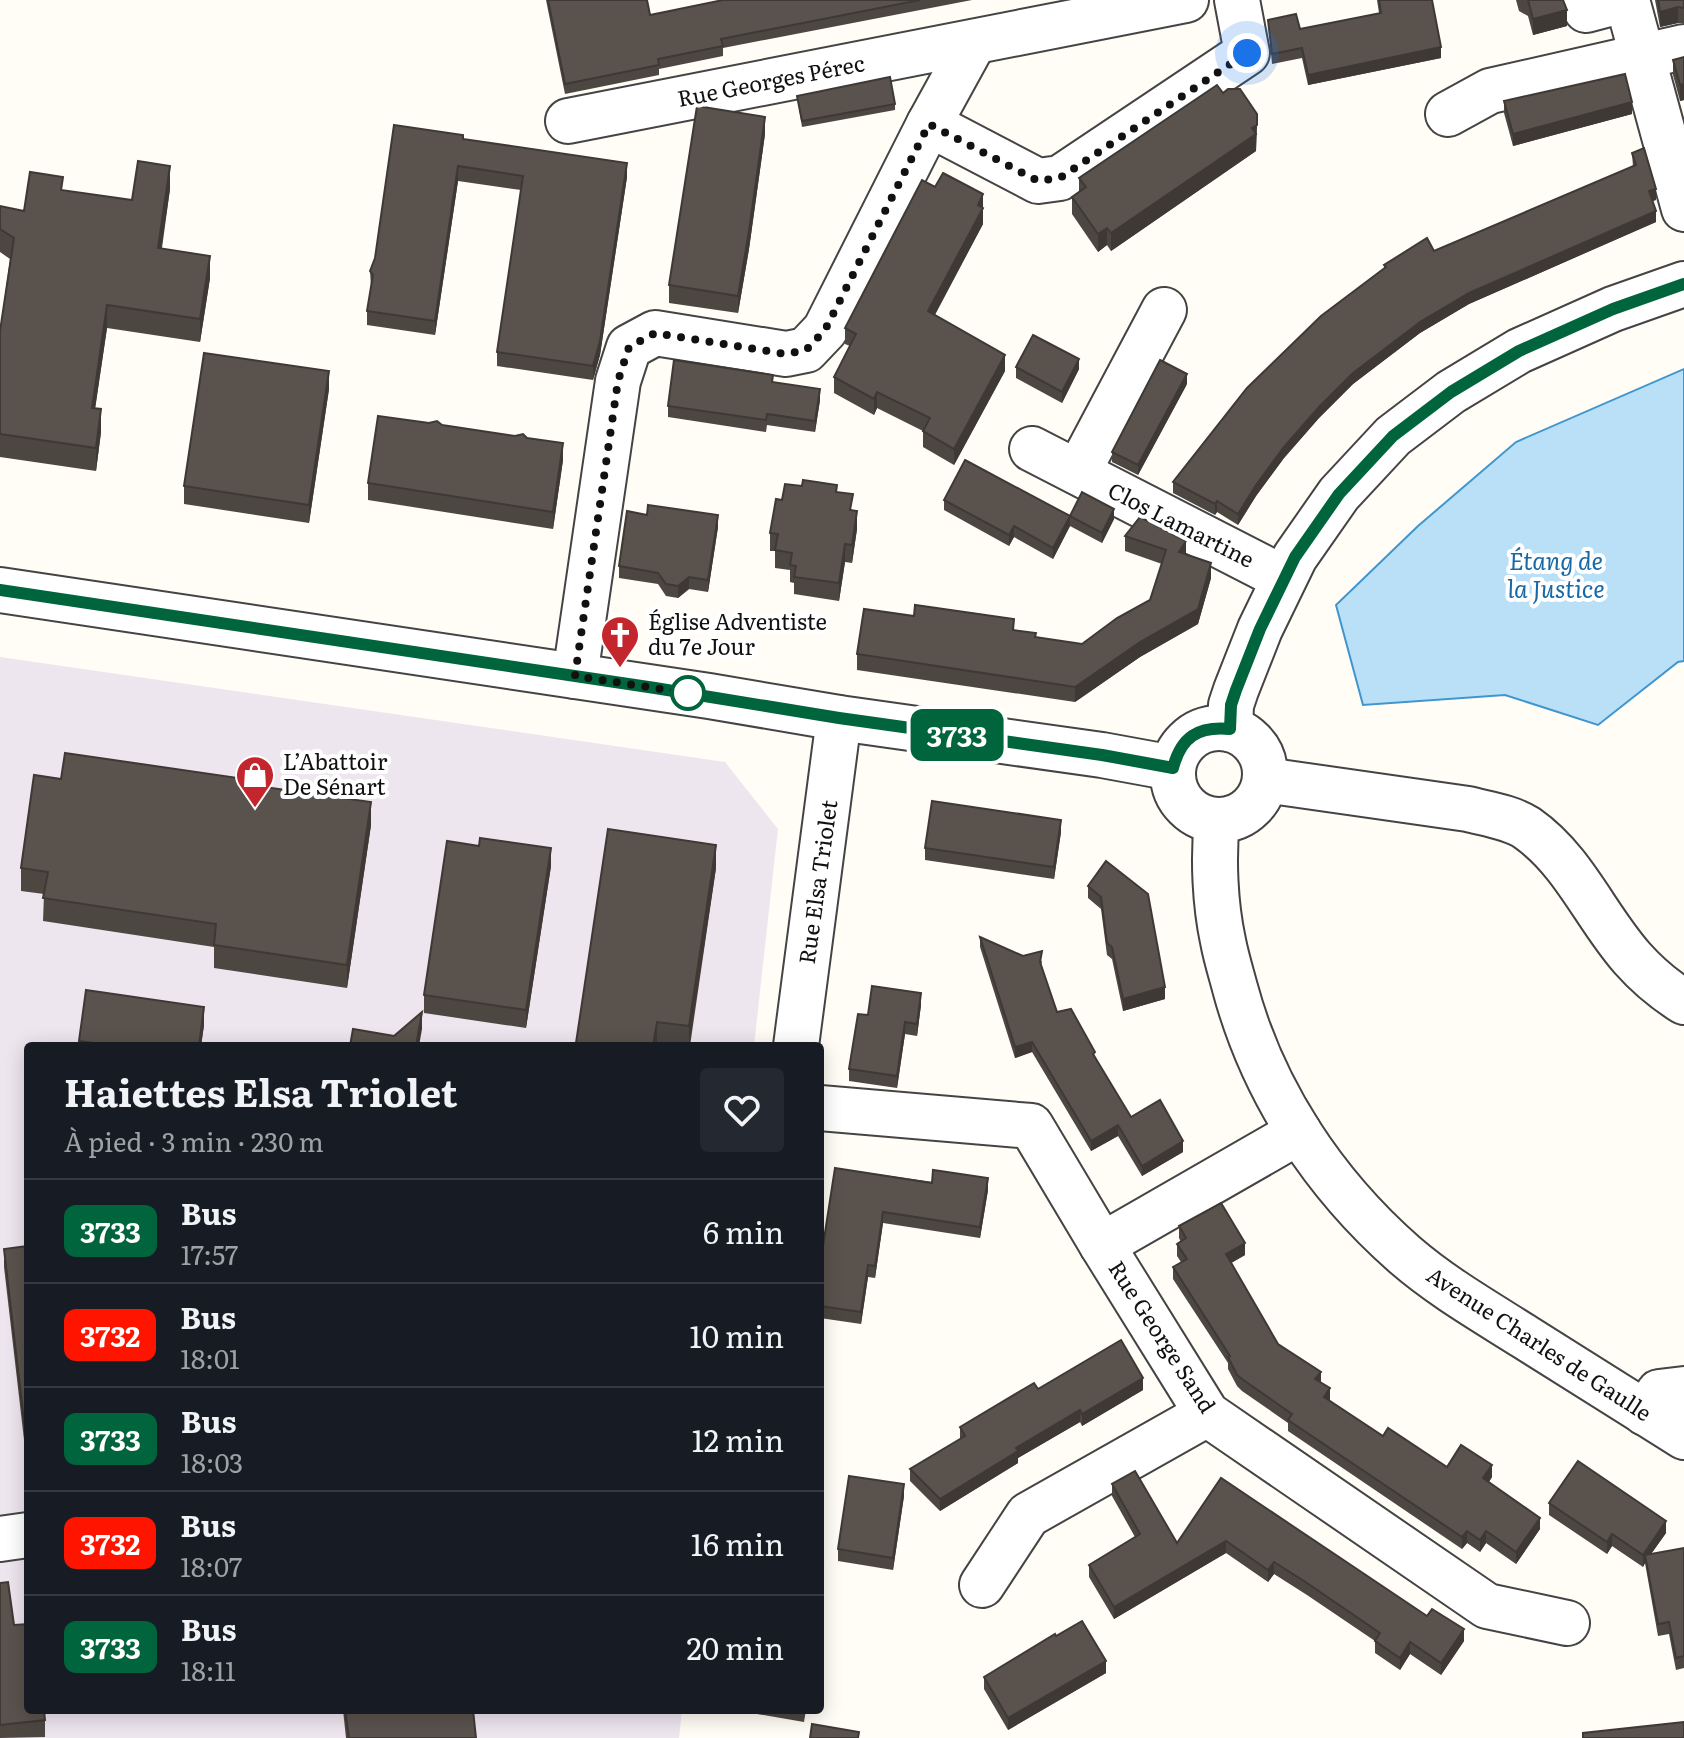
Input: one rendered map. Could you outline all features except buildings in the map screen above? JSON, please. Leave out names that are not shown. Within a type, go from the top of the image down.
[{"type":"street","name":"Rue Georges Pérec","points":[[568,121],[1186,0]]},
{"type":"street","points":[[929,124],[1038,181],[1060,178],[1247,53],[1237,0]]},
{"type":"street","points":[[1583,0],[1586,10],[1626,0],[1664,52],[1684,209]]},
{"type":"street","points":[[575,676],[618,381],[629,347],[655,333],[786,354],[806,350],[825,330],[974,42]]},
{"type":"street","points":[[1448,114],[1490,91],[1664,52]]},
{"type":"street","points":[[1230,729],[1231,705],[1236,690],[1283,578],[1339,494],[1393,436],[1451,392],[1519,351],[1613,309],[1684,284]]},
{"type":"street","points":[[1078,472],[1164,310]]},
{"type":"street","name":"Clos Lamartine","points":[[1032,449],[1283,578]]},
{"type":"street","points":[[0,590],[1173,768]]},
{"type":"street","name":"Rue Elsa Triolet","points":[[797,1042],[839,718]]},
{"type":"street","points":[[1214,727],[1230,729],[1243,734],[1261,753],[1265,780],[1254,805],[1243,814],[1217,821],[1202,817],[1179,798],[1173,768],[1177,753],[1186,741],[1199,732],[1214,727]]},
{"type":"street","points":[[1265,780],[1468,809],[1525,827],[1563,859],[1633,959],[1664,989],[1684,1002]]},
{"type":"street","name":"Avenue Charles de Gaulle","points":[[1217,821],[1215,871],[1222,939],[1241,1011],[1267,1077],[1299,1132],[1332,1179],[1367,1219],[1406,1256],[1453,1292],[1684,1437]]},
{"type":"street","name":"Rue George Sand","points":[[824,1108],[1031,1126],[1207,1414],[1487,1606],[1567,1623]]},
{"type":"street","points":[[1102,1245],[1299,1132]]},
{"type":"street","points":[[1645,1413],[1659,1392],[1684,1389]]},
{"type":"street","points":[[982,1585],[1028,1515],[1207,1414]]},
{"type":"street","points":[[0,1539],[24,1536]]},
{"type":"shaded area","points":[[0,657],[725,762],[778,829],[754,1042],[24,1042],[24,1714],[682,1714],[679,1738],[0,1738]]},
{"type":"water","name":"Étang de la Justice","points":[[1684,369],[1684,661],[1678,662],[1598,725],[1505,695],[1363,705],[1336,605],[1418,526],[1516,442]]},
{"type":"bus line","name":"3733","points":[[0,590],[1173,768],[1177,753],[1186,741],[1199,732],[1214,727],[1230,729],[1231,705],[1236,690],[1283,578],[1339,494],[1393,436],[1451,392],[1519,351],[1613,309],[1684,284]]},
{"type":"place","name":"Église Adventiste du 7e Jour","points":[[620,669]]},
{"type":"place","name":"L’Abattoir De Sénart","points":[[255,809]]},
{"type":"route","points":[[688,693],[575,676],[618,381],[629,347],[655,333],[786,354],[806,350],[825,330],[929,124],[1038,181],[1060,178],[1247,53]]}]
